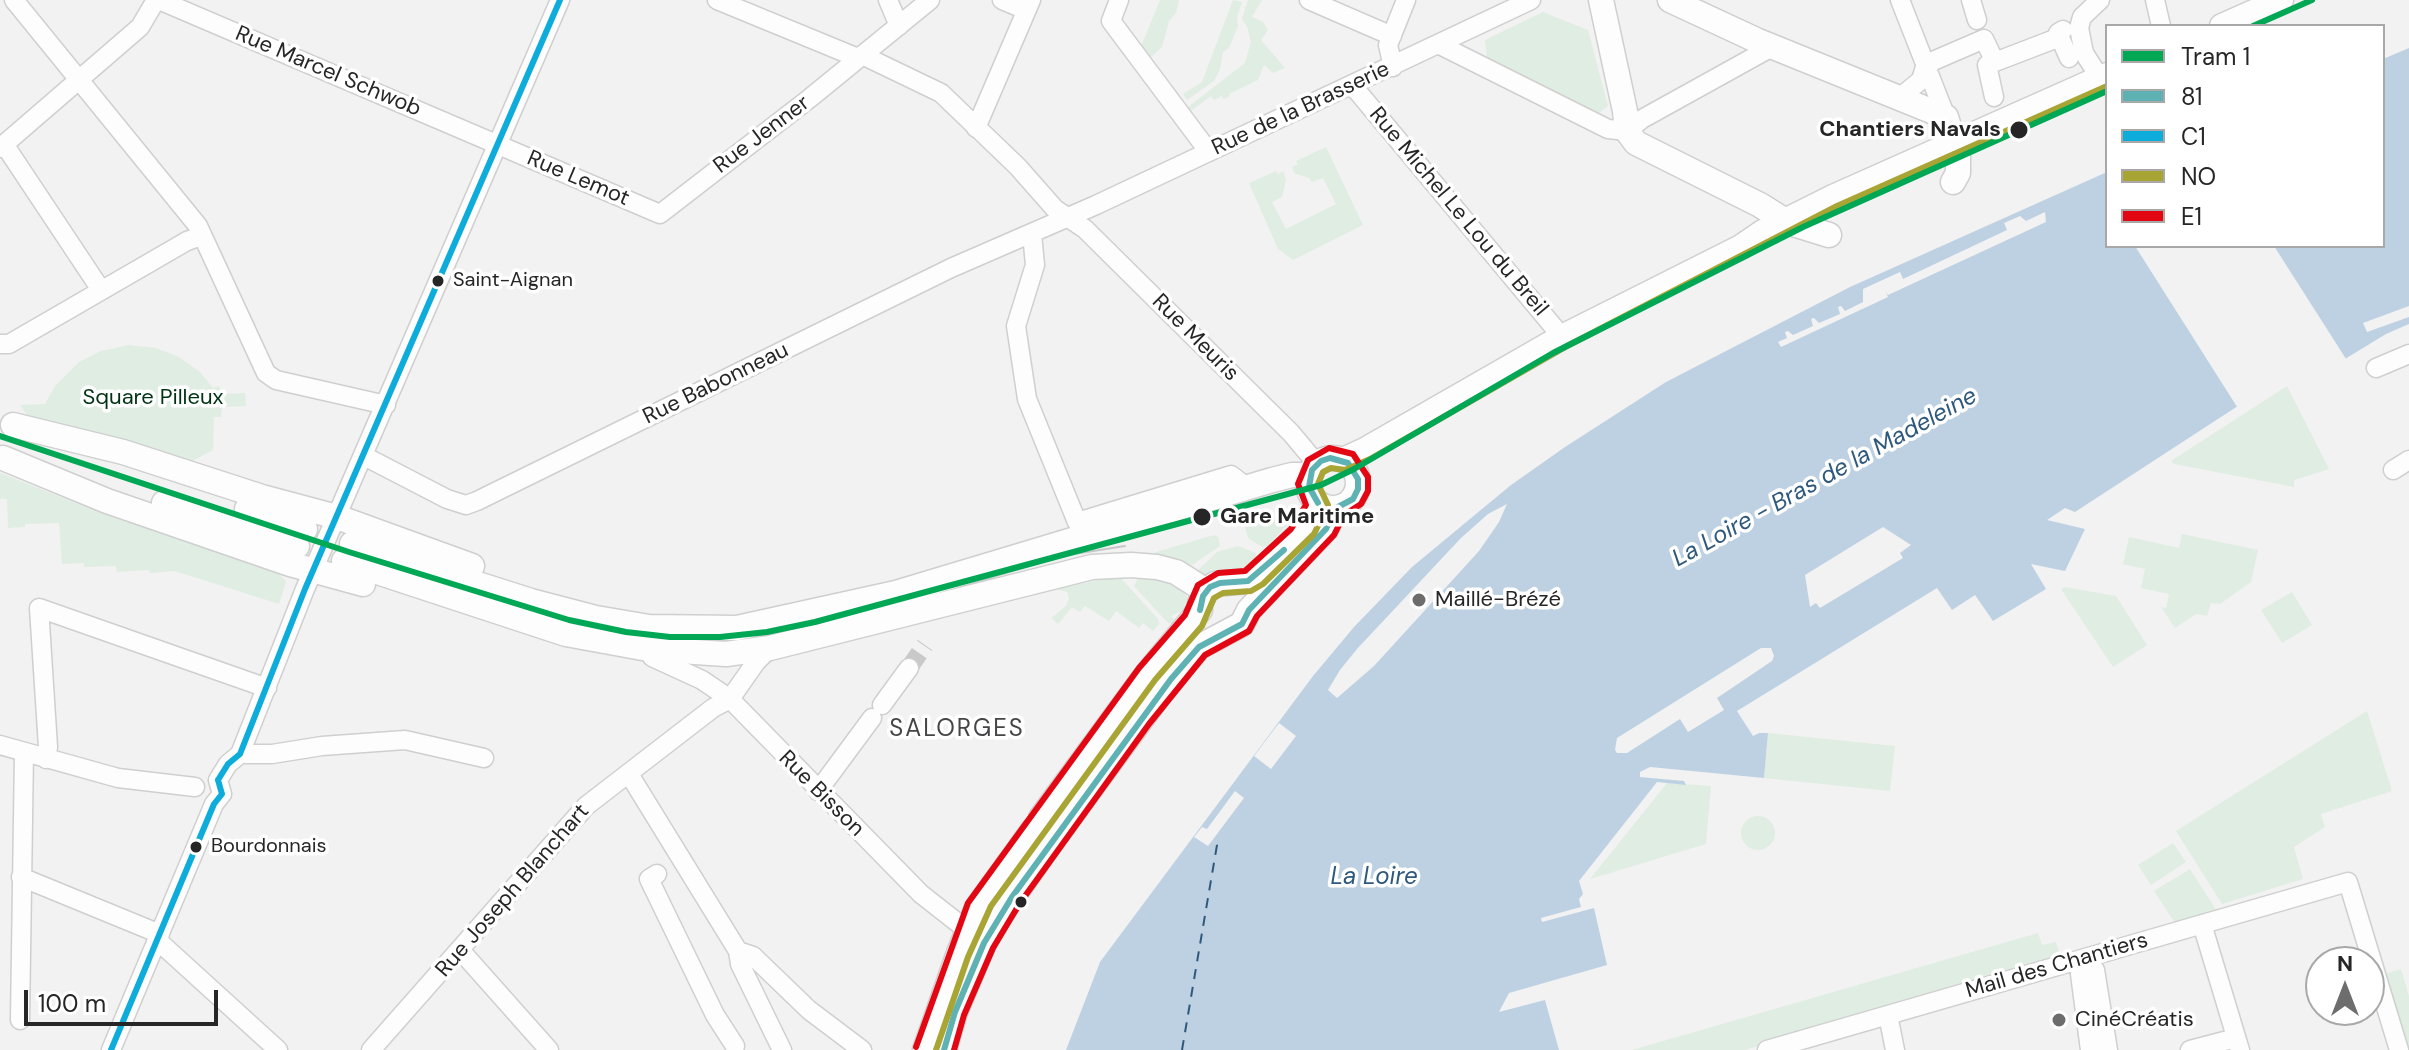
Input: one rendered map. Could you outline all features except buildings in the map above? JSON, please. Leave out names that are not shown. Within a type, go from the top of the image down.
[{"type":"main road","points":[[1601,0],[1627,131],[1636,143],[1774,212],[1787,222],[1829,235]]},
{"type":"main road","points":[[1670,0],[1772,47],[1946,117],[1956,141],[1959,163],[1953,182]]},
{"type":"main road","points":[[2227,24],[2281,0]]},
{"type":"main road","points":[[1343,460],[1562,337],[1833,197],[2103,77]]},
{"type":"main road","points":[[7,423],[123,452],[262,497],[337,517],[542,591],[605,608],[721,620],[787,618]]},
{"type":"main road","points":[[2,458],[301,537],[7,423]]},
{"type":"main road","points":[[2,458],[107,501],[290,564],[315,569],[525,637],[592,651],[689,658],[770,648],[1073,571],[1131,565],[1176,572],[1203,600],[1209,626],[1227,632]]},
{"type":"main road","points":[[726,654],[648,649],[566,634],[348,552],[618,623],[709,630],[737,628],[896,593],[1313,469],[1330,458],[1343,460],[1355,470],[1358,488],[1352,500],[1327,505],[1273,562],[1248,581],[1220,583],[1203,600],[1147,674],[1046,830],[996,921],[976,937],[925,1050]]},
{"type":"main road","points":[[1313,469],[1309,491],[1327,505]]},
{"type":"main road","points":[[1046,830],[1199,647],[1242,624],[1249,610],[1326,529],[1327,505]]},
{"type":"main road","points":[[1234,584],[1247,596],[1249,610]]},
{"type":"main road","points":[[944,1050],[976,937]]},
{"type":"street","points":[[14,0],[198,226],[266,373],[276,380],[386,405]]},
{"type":"street","points":[[101,290],[2,146],[140,27],[158,0]]},
{"type":"street","name":"Rue Marcel Schwob","points":[[158,0],[496,143]]},
{"type":"street","points":[[111,1050],[214,804],[222,794],[218,780],[228,764],[240,754],[337,517],[560,0]]},
{"type":"street","name":"Rue Meuris","points":[[717,0],[941,93],[1018,167],[1055,209],[1085,229],[1266,408],[1313,469]]},
{"type":"street","points":[[888,0],[899,26]]},
{"type":"street","name":"Rue Jenner","points":[[660,214],[930,0]]},
{"type":"street","points":[[976,128],[1028,5],[1002,0]]},
{"type":"street","points":[[1119,0],[1111,21],[1209,152]]},
{"type":"street","points":[[1309,0],[1392,36]]},
{"type":"street","points":[[1393,67],[1388,53],[1406,0]]},
{"type":"street","name":"Rue de la Brasserie","points":[[1069,217],[1531,0]]},
{"type":"street","points":[[1900,0],[1930,62],[1946,117]]},
{"type":"street","points":[[1971,0],[1977,20]]},
{"type":"street","points":[[2100,0],[2082,17],[2079,28],[2084,53],[2103,77]]},
{"type":"street","points":[[2155,0],[2161,24]]},
{"type":"street","points":[[1994,97],[1987,65],[2062,34],[2069,58]]},
{"type":"street","points":[[1898,99],[1921,80],[1930,62],[1984,39],[1995,62]]},
{"type":"street","points":[[1438,44],[1608,129],[1627,131],[1642,119],[1772,47]]},
{"type":"street","name":"Rue Michel Le Lou du Breil","points":[[1353,86],[1562,337]]},
{"type":"street","name":"Rue Lemot","points":[[496,143],[660,214]]},
{"type":"street","name":"Rue Babonneau","points":[[364,456],[447,499],[466,505],[951,268],[1069,217]]},
{"type":"street","points":[[1032,234],[1035,265],[1016,326],[1027,399],[1077,522],[1231,475],[1248,488]]},
{"type":"street","points":[[0,344],[9,344],[201,236]]},
{"type":"street","points":[[2376,368],[2409,354]]},
{"type":"street","points":[[46,759],[48,747],[39,608],[267,688]]},
{"type":"street","name":"Rue Joseph Blanchart","points":[[371,1050],[586,806],[713,708],[730,699],[770,648]]},
{"type":"street","name":"Rue Bisson","points":[[652,657],[702,680],[730,699],[921,894],[976,937]]},
{"type":"street","points":[[818,791],[909,668]]},
{"type":"street","points":[[240,754],[272,754],[322,746],[405,740],[484,758]]},
{"type":"street","points":[[0,745],[118,778],[195,787]]},
{"type":"street","points":[[20,1020],[24,752]]},
{"type":"street","points":[[629,774],[680,863],[738,951],[740,964],[782,1050]]},
{"type":"street","points":[[214,804],[199,801],[195,787],[199,780],[206,777],[218,780]]},
{"type":"street","points":[[657,874],[649,879],[715,1015],[735,1046]]},
{"type":"street","points":[[21,877],[159,937],[278,1050]]},
{"type":"street","name":"Mail des Chantiers","points":[[1767,1050],[1888,1015],[2086,967],[2202,924],[2348,882],[2399,1050]]},
{"type":"street","points":[[2190,1050],[2238,1044],[2202,924]]},
{"type":"street","points":[[461,951],[549,1050]]},
{"type":"street","points":[[738,951],[753,956],[809,1010],[862,1050]]},
{"type":"street","points":[[2086,967],[2091,998],[2108,1050]]},
{"type":"street","points":[[2090,1050],[2091,998]]},
{"type":"street","points":[[1888,1015],[1895,1050]]},
{"type":"green space","points":[[1160,0],[1179,0],[1162,47],[1149,59],[1140,49]]},
{"type":"green space","points":[[1233,0],[1242,2],[1237,17],[1238,26],[1229,48],[1223,52],[1220,69],[1214,81],[1187,100],[1183,94],[1202,82]]},
{"type":"green space","points":[[1248,0],[1262,0],[1252,17],[1263,22],[1268,30],[1261,40],[1285,68],[1273,73],[1264,65],[1258,80],[1224,99],[1222,96],[1214,100],[1211,96],[1191,111],[1188,107],[1245,63],[1251,42],[1242,19]]},
{"type":"green space","points":[[1543,12],[1588,30],[1608,106],[1599,113],[1487,57],[1485,40]]},
{"type":"green space","points":[[1326,147],[1363,225],[1293,260],[1278,249],[1249,183],[1283,171],[1286,180],[1282,197],[1272,202],[1286,229],[1336,204],[1323,178],[1312,182],[1294,173],[1292,167],[1298,164],[1296,161]]},
{"type":"green space","name":"Square Pilleux","points":[[129,345],[156,348],[179,357],[200,372],[213,388],[219,386],[223,394],[245,393],[246,406],[222,407],[221,417],[214,417],[213,450],[190,462],[107,435],[27,415],[20,405],[45,404],[55,386],[79,362],[101,351]]},
{"type":"green space","points":[[2287,386],[2329,469],[2294,480],[2294,487],[2171,461]]},
{"type":"green space","points":[[0,473],[101,513],[276,570],[286,582],[279,604],[175,571],[117,572],[116,566],[62,564],[59,523],[8,528],[7,499],[0,499]]},
{"type":"green space","points":[[1280,514],[1286,517],[1288,524],[1269,545],[1262,547],[1248,538],[1244,523]]},
{"type":"green space","points":[[2182,534],[2258,550],[2251,582],[2220,604],[2211,603],[2207,616],[2196,614],[2175,628],[2161,607],[2166,608],[2169,594],[2141,588],[2145,569],[2123,564],[2129,537],[2179,548]]},
{"type":"green space","points":[[1214,535],[1218,537],[1220,546],[1192,565],[1153,553]]},
{"type":"green space","points":[[1238,546],[1256,553],[1252,568],[1208,578],[1194,574],[1217,552]]},
{"type":"green space","points":[[1157,575],[1181,588],[1187,597],[1185,609],[1171,616],[1176,621],[1171,624],[1134,586],[1137,580],[1134,576]]},
{"type":"green space","points":[[1119,576],[1158,619],[1159,624],[1153,631],[1143,623],[1139,628],[1116,611],[1109,621],[1085,606],[1080,612],[1072,607],[1058,624],[1051,618],[1066,606],[1069,598],[1067,592],[1056,589]]},
{"type":"green space","points":[[2065,587],[2116,596],[2147,645],[2113,667],[2061,589]]},
{"type":"green space","points":[[2292,592],[2312,625],[2282,643],[2261,610]]},
{"type":"green space","points":[[2367,711],[2392,791],[2321,814],[2325,827],[2294,847],[2303,879],[2222,904],[2176,831]]},
{"type":"green space","points":[[1768,733],[1895,746],[1890,791],[1764,778]]},
{"type":"green space","points":[[1667,783],[1711,786],[1706,844],[1590,879]]},
{"type":"green space","points":[[1758,816],[1770,821],[1775,833],[1770,845],[1758,850],[1746,845],[1741,833],[1746,821]]},
{"type":"green space","points":[[2173,843],[2186,862],[2151,885],[2138,865]]},
{"type":"green space","points":[[2190,869],[2217,911],[2175,923],[2154,891]]},
{"type":"green space","points":[[2038,933],[2042,945],[2056,942],[2061,958],[1745,1050],[1632,1050]]},
{"type":"green space","points":[[2401,969],[2409,996],[2409,1050],[2404,1050],[2385,988],[2385,974]]},
{"type":"water","name":"La Loire","points":[[2409,48],[2409,306],[2363,323],[2367,332],[2409,317],[2409,324],[2345,359],[2340,352],[2304,363],[2075,512],[2065,508],[2047,520],[2085,529],[2065,571],[2031,564],[2046,589],[1993,621],[1975,595],[1952,610],[1937,588],[1737,711],[1753,736],[1768,733],[1764,778],[1650,767],[1640,772],[1640,777],[1684,781],[1686,785],[1657,782],[1579,881],[1583,894],[1579,899],[1581,907],[1541,918],[1542,922],[1594,908],[1607,965],[1509,993],[1499,1012],[1545,1000],[1559,1050],[1066,1050],[1100,962],[1313,676],[1354,627],[1412,567],[1511,485],[1666,382],[1850,287],[2105,173],[2105,248],[2385,248],[2385,58]],"holes":[[[1507,504],[1479,551],[1374,666],[1337,698],[1328,690],[1357,649],[1461,538],[1488,514]]]},
{"type":"pier","points":[[2045,212],[2046,222],[1888,295],[1886,292],[1888,297],[1781,347],[1778,342],[1787,338],[1785,332],[1793,335],[1813,326],[1811,319],[1819,323],[1840,314],[1838,307],[1845,311],[1863,302],[1863,289],[1900,272],[1903,279],[2007,230],[2004,223],[2020,216],[2026,221]]},
{"type":"pier","points":[[2136,248],[2275,248],[2348,362],[2343,362],[2340,357],[2309,374],[2303,368],[2239,410]]},
{"type":"pier","points":[[1883,527],[1911,545],[1900,553],[1903,558],[1820,608],[1816,603],[1810,607],[1805,575]]},
{"type":"pier","points":[[1761,648],[1771,648],[1772,661],[1717,698],[1724,710],[1688,732],[1680,719],[1627,753],[1617,753],[1617,738]]},
{"type":"pier","points":[[1279,723],[1296,736],[1271,769],[1254,756]]},
{"type":"pier","points":[[1235,791],[1244,798],[1208,846],[1194,837],[1202,827],[1207,829]]},
{"type":"ferry route","points":[[1182,1050],[1217,845],[1212,841]]},
{"type":"tunnel","points":[[909,668],[925,645]]},
{"type":"tram line","name":"1","points":[[2258,24],[2312,0]]},
{"type":"tram line","name":"1","points":[[0,436],[349,552],[569,620],[670,637],[720,637],[767,632],[815,622],[1321,485],[1354,469],[1553,353],[1803,227],[2105,92]]},
{"type":"tram line","points":[[1068,555],[1125,546]]},
{"type":"transit line","name":"C1","points":[[218,780],[228,764],[240,754],[305,589],[560,0]]},
{"type":"transit line","name":"NO","points":[[936,1050],[968,957],[991,906],[1155,680],[1202,626],[1214,598],[1223,593],[1251,591],[1263,584],[1314,534],[1328,505],[1318,484],[1323,472],[1331,468],[1345,470],[1370,459],[1567,346],[1837,206],[2105,87]]},
{"type":"transit line","name":"E1","points":[[916,1047],[968,903],[1139,668],[1185,615],[1198,585],[1218,573],[1245,571],[1291,529],[1306,505],[1298,484],[1308,460],[1329,448],[1353,454],[1368,477],[1368,491],[1361,504],[1344,515],[1334,535],[1257,616],[1249,631],[1205,655],[1149,724],[1020,903],[993,948],[964,1015],[954,1050]]},
{"type":"transit line","name":"81","points":[[944,1050],[955,1012],[984,943],[1012,897],[1171,679],[1199,647],[1242,624],[1249,610],[1326,529],[1336,508],[1353,499],[1358,489],[1358,479],[1348,463],[1330,458],[1321,461],[1312,470],[1309,487],[1318,503]]},
{"type":"transit line","name":"81","points":[[1200,610],[1203,596],[1210,587],[1248,581],[1284,550]]},
{"type":"transit line","name":"C1","points":[[111,1050],[214,804],[222,794],[218,780]]},
{"type":"place","name":"Chantiers Navals","points":[[2019,130]]},
{"type":"place","name":"Saint-Aignan","points":[[438,281]]},
{"type":"place","name":"Gare Maritime","points":[[1202,517]]},
{"type":"place","name":"Maillé-Brézé","points":[[1419,600]]},
{"type":"place","name":"Bourdonnais","points":[[196,847]]},
{"type":"place","name":"CinéCréatis","points":[[2059,1020]]},
{"type":"district","name":"SALORGES","points":[[957,730]]},
{"type":"water label","name":"La Loire - Bras de la Madeleine","points":[[1825,478]]}]
